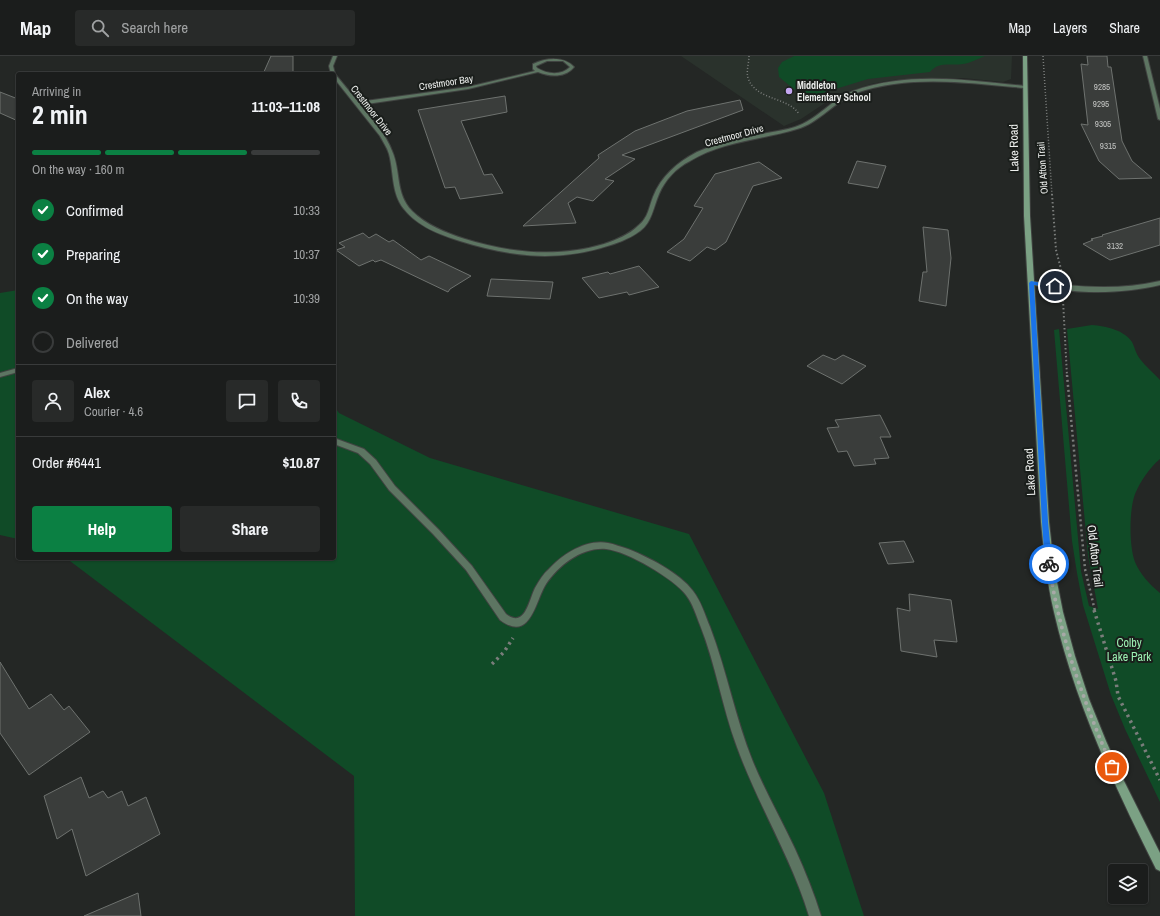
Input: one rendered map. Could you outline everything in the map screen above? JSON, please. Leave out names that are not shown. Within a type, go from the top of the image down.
[{"type":"street","name":"Crestmoor Drive","points":[[333,72],[331,66],[335,56]]},
{"type":"street","name":"Lake Road","points":[[1025,56],[1026,190],[1046,538],[1050,571],[1059,617],[1071,661],[1089,711],[1121,787],[1160,865]]},
{"type":"street","points":[[1145,56],[1160,119]]},
{"type":"street","points":[[546,60],[564,60],[571,64],[572,67],[568,71],[556,74],[538,71],[533,67],[534,65],[546,60]]},
{"type":"street","name":"Crestmoor Bay","points":[[356,104],[468,88],[538,71]]},
{"type":"street","name":"Crestmoor Drive","points":[[336,78],[382,136],[388,146],[392,156],[400,200],[416,218],[447,234],[490,248],[539,255],[565,255],[610,244],[640,228],[648,220],[657,193],[665,178],[675,168],[688,160],[719,146],[797,128],[808,123],[843,98],[854,93],[885,85],[930,81],[974,82],[1025,87]]},
{"type":"street","points":[[1031,283],[1068,288],[1101,290],[1133,289],[1160,283]]},
{"type":"street","points":[[0,375],[16,371]]},
{"type":"street","points":[[336,442],[361,451],[374,462],[392,488],[469,568],[503,617],[509,622],[518,622],[530,613],[539,588],[552,571],[580,550],[594,546],[616,548],[670,576],[683,586],[697,605],[713,643],[742,748],[797,864],[815,916]]},
{"type":"path","points":[[749,56],[747,75],[753,86],[768,97],[796,109],[799,115],[796,118]]},
{"type":"path","name":"Old Afton Trail","points":[[1042,56],[1056,250],[1062,276]]},
{"type":"path","name":"Old Afton Trail","points":[[1063,297],[1065,356],[1086,575],[1098,624],[1116,681],[1118,696],[1160,780]]},
{"type":"path","points":[[492,664],[511,643],[518,622]]},
{"type":"shaded area","name":"Middleton Elementary School","points":[[681,56],[1012,56],[1011,79],[1003,82],[963,78],[924,78],[893,80],[871,84],[837,95],[801,119],[784,126]]},
{"type":"green space","points":[[794,56],[985,56],[971,62],[937,66],[930,72],[868,79],[816,95],[810,95],[794,89],[779,77],[778,68],[782,62]]},
{"type":"green space","points":[[16,290],[16,539],[0,535],[0,293]]},
{"type":"green space","name":"Colby Lake Park","points":[[1092,325],[1109,328],[1124,334],[1129,338],[1140,359],[1160,380],[1160,459],[1146,475],[1135,494],[1130,528],[1135,562],[1146,579],[1160,593],[1160,802],[1125,729],[1111,695],[1083,605],[1072,541],[1054,330],[1059,329],[1081,571],[1089,606],[1098,609],[1088,555],[1067,329]]},
{"type":"green space","points":[[336,409],[339,413],[430,458],[689,534],[824,793],[864,916],[355,916],[354,776],[69,560],[336,560]]},
{"type":"building","points":[[271,56],[293,56],[293,72],[264,72]]},
{"type":"building","points":[[1087,56],[1107,56],[1108,67],[1111,67],[1122,141],[1132,161],[1152,178],[1119,179],[1099,161],[1081,124],[1088,125],[1081,64],[1088,65]]},
{"type":"building","points":[[0,92],[16,98],[16,120],[0,113]]},
{"type":"building","points":[[505,96],[507,112],[461,121],[484,175],[492,174],[503,193],[460,199],[455,187],[445,188],[418,110]]},
{"type":"building","points":[[740,100],[743,110],[622,155],[635,159],[605,179],[614,181],[593,201],[577,197],[568,203],[576,223],[523,226],[599,158],[598,155],[635,131],[687,111]]},
{"type":"building","points":[[857,161],[886,166],[878,188],[848,183]]},
{"type":"building","points":[[759,162],[782,178],[753,186],[726,242],[715,250],[707,247],[690,261],[667,252],[684,239],[703,208],[694,206],[715,174]]},
{"type":"building","points":[[1160,218],[1160,245],[1110,260],[1083,244],[1093,240],[1091,239],[1103,236],[1102,235]]},
{"type":"building","points":[[923,227],[948,230],[951,258],[946,306],[919,301],[923,272],[927,272]]},
{"type":"building","points":[[363,233],[369,238],[376,234],[389,242],[393,240],[421,260],[429,256],[471,276],[450,289],[448,292],[381,260],[375,262],[373,260],[359,266],[336,250],[345,247],[339,243]]},
{"type":"building","points":[[639,266],[659,287],[629,295],[627,292],[599,298],[582,278],[608,272],[610,274]]},
{"type":"building","points":[[491,279],[553,282],[550,299],[487,296]]},
{"type":"building","points":[[823,355],[835,360],[843,355],[866,366],[842,384],[807,366]]},
{"type":"building","points":[[880,415],[891,437],[880,437],[889,458],[874,459],[876,464],[854,466],[847,451],[838,452],[827,428],[839,427],[835,420]]},
{"type":"building","points":[[904,541],[914,562],[888,564],[879,543]]},
{"type":"building","points":[[909,594],[951,600],[957,642],[934,640],[937,657],[901,651],[897,608],[910,611]]},
{"type":"building","points":[[0,662],[29,709],[51,694],[64,710],[69,706],[90,732],[29,775],[0,733]]},
{"type":"building","points":[[81,777],[89,798],[103,791],[108,798],[122,791],[128,806],[146,797],[160,834],[86,876],[72,829],[57,839],[44,796]]},
{"type":"building","points":[[138,893],[141,916],[84,916]]},
{"type":"way so far","points":[[1049,564],[1059,617],[1071,661],[1085,702],[1112,767]]},
{"type":"place","name":"Middleton Elementary School","points":[[789,91]]},
{"type":"route","points":[[1049,564],[1046,538],[1031,283],[1055,286]]}]
